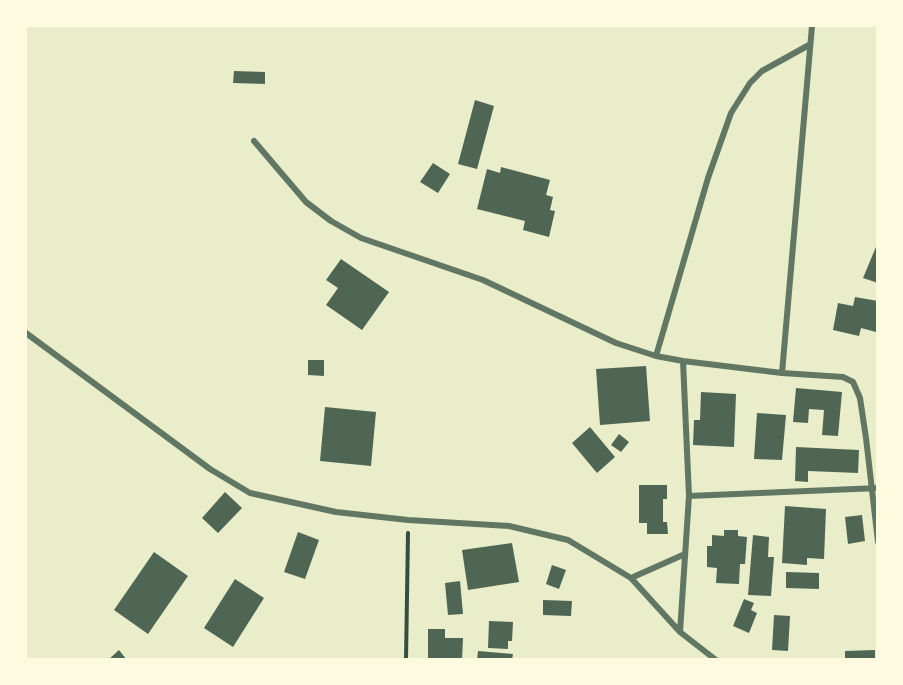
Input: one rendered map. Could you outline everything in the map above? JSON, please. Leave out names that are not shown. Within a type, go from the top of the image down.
[{"type":"street","points":[[782,373],[812,26]]},
{"type":"street","points":[[656,356],[708,178],[731,112],[750,83],[762,71],[809,45]]},
{"type":"street","points":[[254,141],[306,202],[361,238],[483,280],[616,343],[656,356],[682,361],[782,373],[843,377],[853,382],[860,398],[874,489],[878,542]]},
{"type":"street","points":[[26,333],[210,469],[250,493],[336,512],[408,520],[509,526],[568,540],[631,578],[680,632],[716,660]]},
{"type":"street","points":[[680,632],[689,496],[682,361]]},
{"type":"street","points":[[689,496],[874,489]]},
{"type":"street","points":[[631,578],[685,554]]},
{"type":"path","points":[[406,660],[408,520]]},
{"type":"building","points":[[234,71],[265,72],[265,84],[233,83]]},
{"type":"building","points":[[475,100],[494,106],[477,169],[458,164]]},
{"type":"building","points":[[433,163],[450,174],[438,193],[420,182]]},
{"type":"building","points":[[501,167],[550,180],[546,195],[553,197],[550,210],[555,211],[549,237],[523,230],[525,221],[477,209],[487,169],[500,173]]},
{"type":"building","points":[[878,242],[878,283],[863,278]]},
{"type":"building","points":[[341,259],[389,292],[362,330],[326,305],[338,288],[326,280]]},
{"type":"building","points":[[855,297],[878,301],[876,332],[861,328],[859,336],[833,330],[838,303],[853,306]]},
{"type":"building","points":[[308,360],[324,360],[324,376],[308,375]]},
{"type":"building","points":[[646,366],[650,421],[600,425],[596,369]]},
{"type":"building","points":[[796,388],[842,392],[838,436],[822,435],[824,410],[809,409],[808,423],[793,422]]},
{"type":"building","points":[[701,392],[736,394],[734,447],[693,445],[694,420],[700,420]]},
{"type":"building","points":[[325,407],[376,412],[371,466],[320,461]]},
{"type":"building","points":[[757,413],[786,415],[782,460],[754,459]]},
{"type":"building","points":[[590,427],[615,457],[597,473],[572,443]]},
{"type":"building","points":[[619,434],[629,442],[621,452],[611,445]]},
{"type":"building","points":[[796,447],[859,450],[858,473],[808,471],[808,482],[795,481]]},
{"type":"building","points":[[639,485],[667,485],[667,499],[663,499],[663,522],[667,522],[668,534],[647,534],[647,523],[639,523]]},
{"type":"building","points":[[225,492],[242,508],[218,533],[202,518]]},
{"type":"building","points":[[785,506],[826,509],[824,559],[807,558],[807,565],[782,563]]},
{"type":"building","points":[[862,515],[865,541],[848,544],[845,517]]},
{"type":"building","points":[[724,530],[738,530],[738,536],[747,537],[745,564],[740,564],[739,584],[716,583],[717,568],[707,567],[707,546],[712,546],[712,535],[724,536]]},
{"type":"building","points":[[298,532],[319,540],[305,579],[284,572]]},
{"type":"building","points":[[753,535],[769,537],[768,557],[774,557],[771,596],[748,595]]},
{"type":"building","points":[[512,543],[519,582],[468,590],[462,550]]},
{"type":"building","points":[[154,552],[188,576],[148,634],[114,610]]},
{"type":"building","points":[[552,565],[566,570],[559,589],[546,584]]},
{"type":"building","points":[[786,572],[819,573],[819,589],[786,588]]},
{"type":"building","points":[[235,579],[264,598],[233,647],[204,628]]},
{"type":"building","points":[[460,581],[463,614],[448,615],[445,583]]},
{"type":"building","points":[[744,599],[754,603],[751,610],[757,613],[749,633],[733,626]]},
{"type":"building","points":[[543,600],[572,601],[571,616],[543,615]]},
{"type":"building","points":[[774,615],[790,616],[788,651],[772,650]]},
{"type":"building","points":[[489,621],[513,622],[512,641],[508,641],[508,649],[488,648]]},
{"type":"building","points":[[428,629],[445,629],[445,638],[463,638],[462,660],[428,660]]},
{"type":"building","points":[[119,650],[127,660],[108,660]]},
{"type":"building","points":[[875,650],[875,660],[845,660],[845,651]]},
{"type":"building","points":[[478,651],[513,654],[512,660],[477,660]]}]
